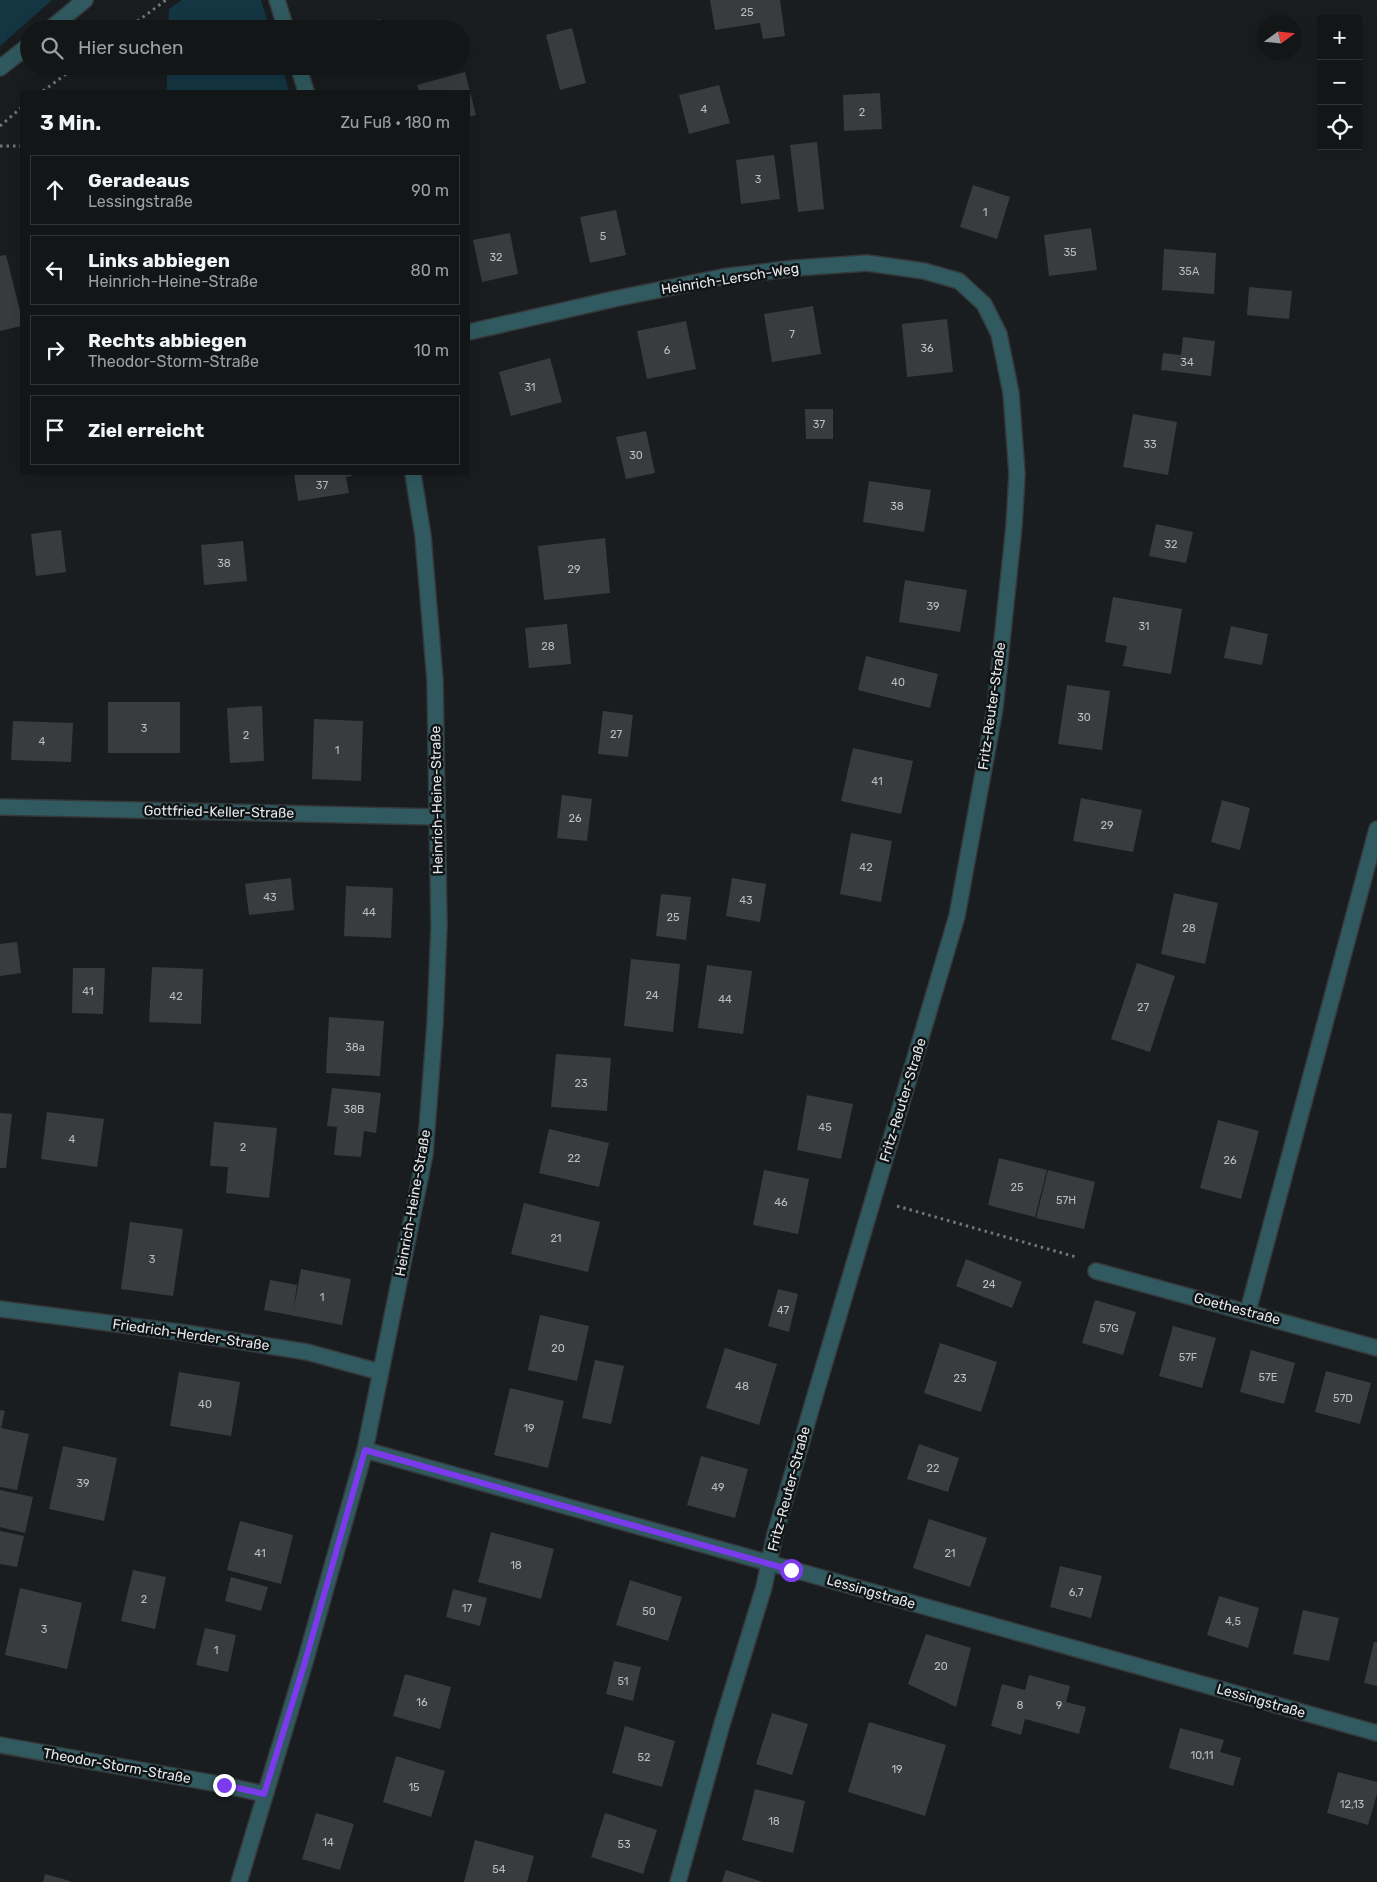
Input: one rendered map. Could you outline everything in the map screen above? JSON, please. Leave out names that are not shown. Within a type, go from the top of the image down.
[{"type":"street","points":[[61,20],[85,0]]},
{"type":"street","points":[[277,0],[283,20]]},
{"type":"street","points":[[0,68],[20,53]]},
{"type":"street","points":[[301,75],[306,90]]},
{"type":"street","name":"Heinrich-Lersch-Weg","points":[[470,332],[722,277],[796,268],[868,263],[924,271],[959,282],[984,304]]},
{"type":"street","name":"Fritz-Reuter-Straße","points":[[678,1882],[769,1563],[775,1534],[957,916],[995,708],[1017,474],[1011,393],[999,334],[984,304]]},
{"type":"street","name":"Heinrich-Heine-Straße","points":[[239,1882],[305,1662],[365,1450],[425,1154],[436,1024],[440,926],[435,680],[422,536],[413,475]]},
{"type":"street","name":"Gottfried-Keller-Straße","points":[[0,807],[437,817]]},
{"type":"street","points":[[1248,1311],[1377,829]]},
{"type":"street","name":"Goethestraße","points":[[1096,1271],[1248,1311],[1377,1348]]},
{"type":"street","name":"Friedrich-Herder-Straße","points":[[0,1309],[186,1333],[307,1352],[380,1372]]},
{"type":"street","name":"Lessingstraße","points":[[365,1450],[1377,1733]]},
{"type":"street","name":"Theodor-Storm-Straße","points":[[0,1745],[215,1783],[264,1794]]},
{"type":"path","points":[[139,20],[166,0]]},
{"type":"path","points":[[44,90],[65,75]]},
{"type":"path","points":[[0,126],[20,109]]},
{"type":"path","points":[[0,146],[20,146]]},
{"type":"path","points":[[873,1199],[1088,1260],[1096,1271]]},
{"type":"shaded area","points":[[0,0],[52,0],[29,20],[20,20],[20,28],[0,46]]},
{"type":"shaded area","points":[[182,0],[261,0],[267,20],[168,20],[169,9]]},
{"type":"shaded area","points":[[167,75],[285,75],[289,90],[167,90]]},
{"type":"building","points":[[710,0],[780,0],[785,36],[763,39],[760,23],[715,30]]},
{"type":"building","points":[[572,28],[586,83],[560,90],[546,35]]},
{"type":"building","points":[[454,75],[466,75],[470,90],[419,90],[417,85]]},
{"type":"building","points":[[719,85],[730,123],[689,134],[679,95]]},
{"type":"building","points":[[470,92],[476,115],[470,117]]},
{"type":"building","points":[[880,93],[882,129],[844,131],[843,95]]},
{"type":"building","points":[[817,142],[824,209],[798,212],[790,145]]},
{"type":"building","points":[[774,155],[780,199],[741,204],[736,160]]},
{"type":"building","points":[[973,185],[1010,197],[997,239],[960,227]]},
{"type":"building","points":[[616,210],[626,255],[590,263],[580,217]]},
{"type":"building","points":[[1091,228],[1097,270],[1049,276],[1044,235]]},
{"type":"building","points":[[510,233],[518,274],[482,282],[473,240]]},
{"type":"building","points":[[1164,249],[1216,253],[1214,294],[1162,290]]},
{"type":"building","points":[[6,255],[20,311],[20,326],[0,331],[0,256]]},
{"type":"building","points":[[1249,287],[1292,291],[1289,319],[1247,315]]},
{"type":"building","points":[[813,306],[821,354],[772,362],[764,314]]},
{"type":"building","points":[[947,319],[953,372],[907,377],[902,324]]},
{"type":"building","points":[[686,321],[696,369],[647,379],[637,331]]},
{"type":"building","points":[[1183,337],[1215,341],[1211,376],[1161,370],[1163,353],[1181,355]]},
{"type":"building","points":[[550,358],[562,402],[511,416],[499,372]]},
{"type":"building","points":[[805,409],[833,409],[833,439],[806,439]]},
{"type":"building","points":[[1133,414],[1177,422],[1168,475],[1123,467]]},
{"type":"building","points":[[646,431],[655,473],[626,479],[616,437]]},
{"type":"building","points":[[294,475],[352,475],[346,477],[349,493],[298,501]]},
{"type":"building","points":[[869,481],[931,490],[924,532],[863,522]]},
{"type":"building","points":[[1156,524],[1193,532],[1186,563],[1149,556]]},
{"type":"building","points":[[61,530],[66,572],[36,576],[31,534]]},
{"type":"building","points":[[605,538],[610,593],[544,600],[538,546]]},
{"type":"building","points":[[243,541],[247,581],[204,585],[201,545]]},
{"type":"building","points":[[905,580],[967,590],[960,632],[899,622]]},
{"type":"building","points":[[1113,597],[1182,609],[1171,674],[1123,666],[1127,646],[1105,642]]},
{"type":"building","points":[[567,624],[571,664],[529,668],[525,628]]},
{"type":"building","points":[[1231,626],[1268,634],[1262,665],[1224,658]]},
{"type":"building","points":[[866,656],[938,674],[930,708],[858,690]]},
{"type":"building","points":[[1067,685],[1110,691],[1102,750],[1058,744]]},
{"type":"building","points":[[108,702],[180,702],[180,753],[108,753]]},
{"type":"building","points":[[262,706],[264,761],[230,763],[227,708]]},
{"type":"building","points":[[603,711],[633,715],[628,757],[598,754]]},
{"type":"building","points":[[314,719],[363,721],[361,781],[312,779]]},
{"type":"building","points":[[13,721],[73,723],[71,762],[11,760]]},
{"type":"building","points":[[853,748],[913,761],[901,814],[841,801]]},
{"type":"building","points":[[562,795],[592,799],[587,841],[557,838]]},
{"type":"building","points":[[1081,798],[1142,810],[1133,852],[1073,841]]},
{"type":"building","points":[[1222,800],[1250,808],[1240,850],[1211,842]]},
{"type":"building","points":[[851,833],[892,841],[881,902],[840,894]]},
{"type":"building","points":[[291,878],[294,910],[249,915],[245,884]]},
{"type":"building","points":[[732,878],[766,884],[760,922],[726,916]]},
{"type":"building","points":[[346,886],[393,888],[391,938],[344,936]]},
{"type":"building","points":[[1174,893],[1218,903],[1205,964],[1161,954]]},
{"type":"building","points":[[661,894],[691,897],[686,940],[656,936]]},
{"type":"building","points":[[17,942],[21,973],[0,976],[0,944]]},
{"type":"building","points":[[631,959],[680,964],[673,1032],[624,1026]]},
{"type":"building","points":[[1137,963],[1175,976],[1150,1052],[1111,1039]]},
{"type":"building","points":[[707,965],[752,971],[743,1034],[698,1028]]},
{"type":"building","points":[[152,967],[203,969],[201,1024],[149,1022]]},
{"type":"building","points":[[73,968],[105,968],[103,1014],[72,1013]]},
{"type":"building","points":[[329,1017],[384,1021],[380,1076],[326,1073]]},
{"type":"building","points":[[556,1054],[611,1058],[607,1111],[551,1107]]},
{"type":"building","points":[[332,1088],[381,1093],[376,1133],[364,1131],[361,1157],[334,1155],[337,1127],[327,1126]]},
{"type":"building","points":[[807,1095],[853,1104],[841,1159],[797,1150]]},
{"type":"building","points":[[47,1112],[104,1119],[97,1167],[41,1159]]},
{"type":"building","points":[[0,1113],[12,1114],[6,1168],[0,1168]]},
{"type":"building","points":[[1218,1120],[1259,1131],[1241,1199],[1200,1188]]},
{"type":"building","points":[[214,1122],[277,1128],[269,1198],[226,1193],[228,1167],[210,1166]]},
{"type":"building","points":[[549,1129],[609,1143],[599,1187],[539,1173]]},
{"type":"building","points":[[999,1158],[1047,1170],[1035,1217],[988,1205]]},
{"type":"building","points":[[764,1170],[809,1179],[798,1234],[753,1225]]},
{"type":"building","points":[[1048,1170],[1095,1182],[1084,1229],[1036,1218]]},
{"type":"building","points":[[524,1203],[600,1222],[588,1272],[511,1254]]},
{"type":"building","points":[[130,1222],[183,1229],[173,1296],[121,1289]]},
{"type":"building","points":[[966,1259],[1022,1282],[1012,1308],[956,1286]]},
{"type":"building","points":[[301,1269],[351,1279],[342,1325],[264,1310],[270,1280],[297,1285],[293,1313]]},
{"type":"building","points":[[778,1289],[798,1294],[789,1332],[768,1326]]},
{"type":"building","points":[[1095,1300],[1136,1312],[1123,1355],[1082,1343]]},
{"type":"building","points":[[540,1315],[589,1326],[577,1381],[528,1370]]},
{"type":"building","points":[[1173,1326],[1216,1338],[1202,1388],[1159,1376]]},
{"type":"building","points":[[940,1343],[997,1362],[981,1412],[924,1393]]},
{"type":"building","points":[[725,1348],[777,1364],[759,1425],[706,1408]]},
{"type":"building","points":[[1251,1350],[1295,1363],[1284,1404],[1240,1392]]},
{"type":"building","points":[[595,1360],[624,1366],[611,1424],[582,1418]]},
{"type":"building","points":[[1326,1371],[1371,1383],[1360,1424],[1315,1412]]},
{"type":"building","points":[[179,1372],[240,1382],[231,1436],[170,1426]]},
{"type":"building","points":[[510,1388],[564,1401],[548,1468],[494,1455]]},
{"type":"building","points":[[0,1410],[5,1411],[1,1428],[29,1434],[17,1490],[0,1487]]},
{"type":"building","points":[[919,1444],[959,1458],[948,1492],[907,1479]]},
{"type":"building","points":[[63,1446],[117,1458],[104,1521],[49,1509]]},
{"type":"building","points":[[701,1456],[748,1469],[735,1518],[687,1505]]},
{"type":"building","points":[[0,1490],[33,1497],[25,1533],[0,1527]]},
{"type":"building","points":[[929,1519],[987,1538],[970,1587],[913,1568]]},
{"type":"building","points":[[240,1521],[293,1535],[281,1584],[227,1570]]},
{"type":"building","points":[[0,1531],[24,1536],[17,1567],[0,1564]]},
{"type":"building","points":[[491,1532],[554,1549],[541,1599],[478,1582]]},
{"type":"building","points":[[1060,1566],[1102,1576],[1091,1618],[1050,1607]]},
{"type":"building","points":[[133,1570],[166,1577],[155,1629],[121,1621]]},
{"type":"building","points":[[231,1577],[268,1587],[261,1611],[225,1601]]},
{"type":"building","points":[[630,1580],[682,1597],[668,1641],[616,1625]]},
{"type":"building","points":[[20,1588],[82,1603],[67,1669],[5,1655]]},
{"type":"building","points":[[453,1589],[487,1598],[480,1626],[446,1617]]},
{"type":"building","points":[[1219,1596],[1259,1608],[1248,1648],[1207,1635]]},
{"type":"building","points":[[1303,1610],[1339,1618],[1329,1661],[1293,1654]]},
{"type":"building","points":[[205,1628],[236,1635],[228,1672],[196,1665]]},
{"type":"building","points":[[926,1634],[971,1648],[956,1707],[908,1684]]},
{"type":"building","points":[[1374,1642],[1377,1642],[1377,1686],[1364,1683]]},
{"type":"building","points":[[614,1661],[641,1667],[633,1701],[606,1694]]},
{"type":"building","points":[[405,1674],[451,1687],[440,1729],[393,1716]]},
{"type":"building","points":[[1029,1675],[1070,1686],[1066,1702],[1086,1707],[1079,1734],[1025,1719],[1021,1735],[991,1726],[1002,1684],[1025,1690]]},
{"type":"building","points":[[772,1713],[808,1724],[792,1775],[756,1764]]},
{"type":"building","points":[[869,1722],[946,1745],[925,1816],[848,1792]]},
{"type":"building","points":[[625,1726],[675,1741],[662,1787],[612,1773]]},
{"type":"building","points":[[1180,1728],[1224,1740],[1220,1752],[1241,1758],[1233,1786],[1169,1768]]},
{"type":"building","points":[[396,1756],[445,1771],[431,1817],[383,1802]]},
{"type":"building","points":[[1338,1772],[1377,1782],[1377,1794],[1368,1825],[1327,1813]]},
{"type":"building","points":[[755,1789],[805,1801],[793,1853],[742,1840]]},
{"type":"building","points":[[316,1813],[354,1824],[340,1870],[302,1859]]},
{"type":"building","points":[[605,1813],[657,1830],[643,1874],[591,1857]]},
{"type":"building","points":[[475,1840],[534,1856],[527,1882],[464,1882]]},
{"type":"building","points":[[726,1870],[763,1882],[722,1882]]},
{"type":"building","points":[[45,1874],[70,1881],[70,1882],[43,1882]]},
{"type":"route","points":[[224,1785],[264,1794],[305,1662],[365,1450],[791,1570]]}]
